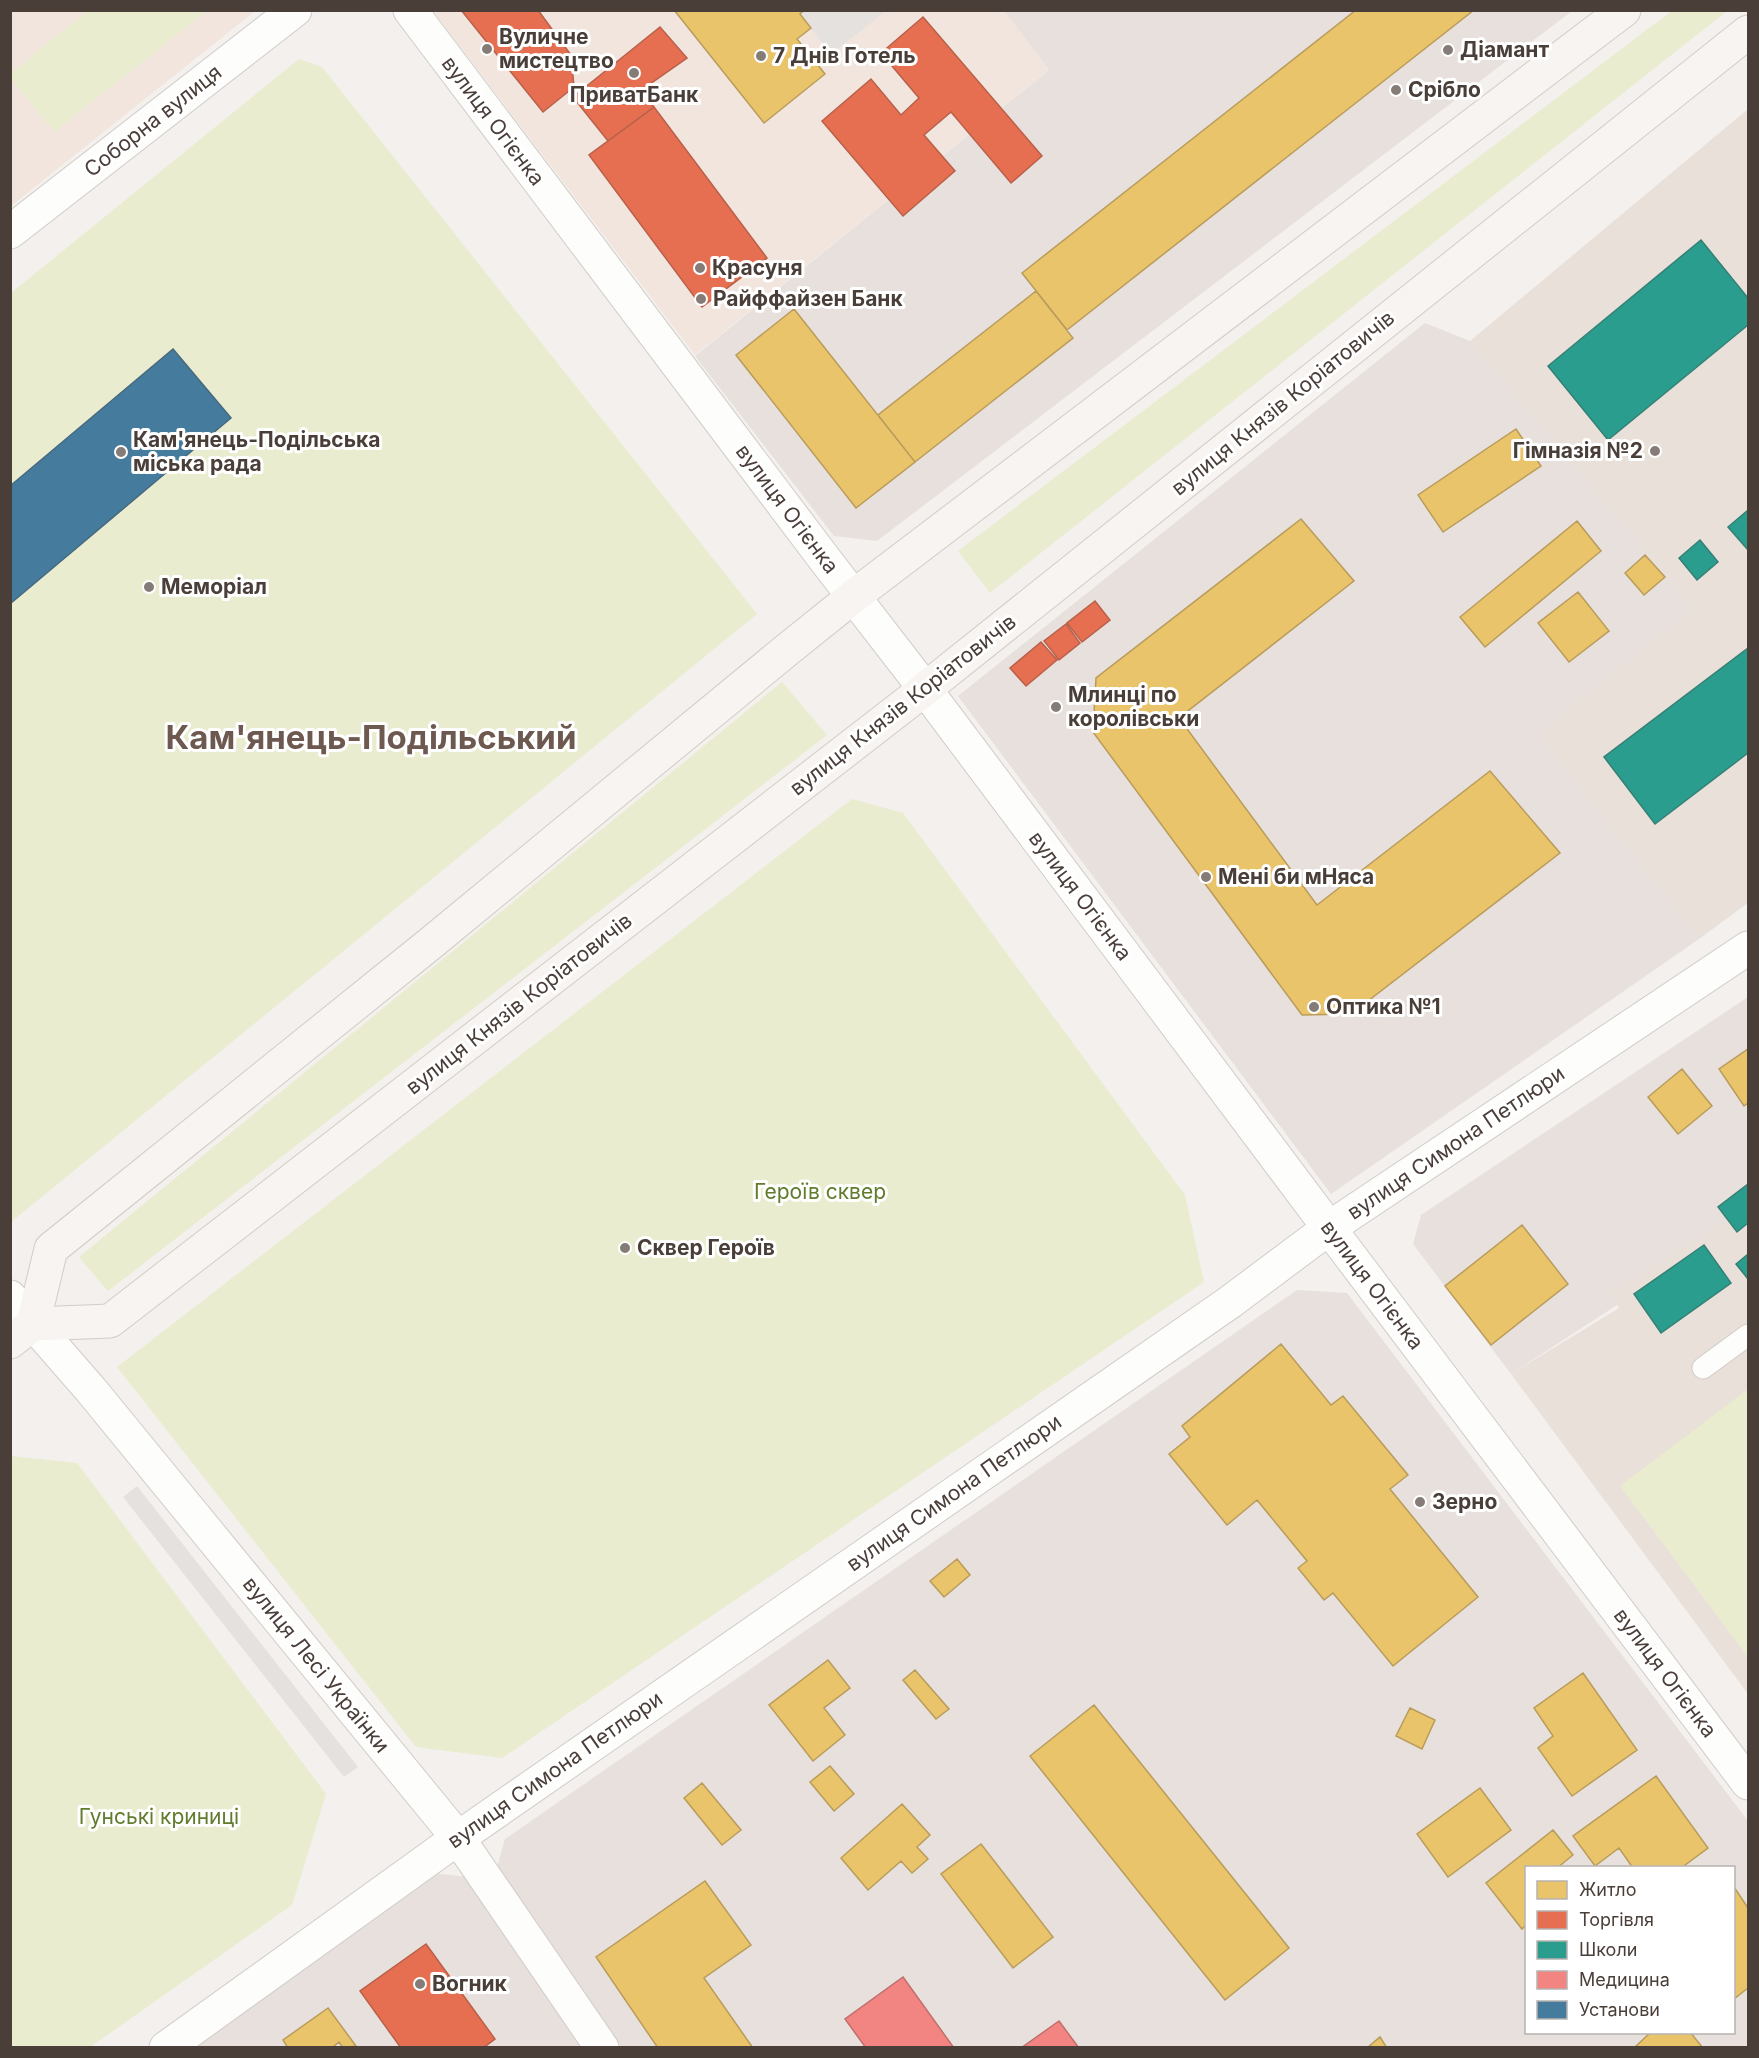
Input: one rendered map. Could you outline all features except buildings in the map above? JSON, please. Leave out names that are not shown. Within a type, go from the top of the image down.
[{"type":"main road","points":[[22,1333],[51,1250],[432,943],[854,596],[1624,10]]},
{"type":"main road","name":"вулиця Князів Коріатовичів","points":[[22,1333],[110,1321],[925,689],[1749,32]]},
{"type":"street","name":"Соборна вулиця","points":[[10,232],[295,10]]},
{"type":"street","name":"вулиця Огієнка","points":[[410,10],[1748,1781]]},
{"type":"street","name":"вулиця Симона Петлюри","points":[[166,2048],[458,1838],[1230,1302],[1329,1228],[1749,948]]},
{"type":"street","name":"вулиця Лесі Українки","points":[[10,1297],[22,1333],[91,1390],[458,1838],[602,2048]]},
{"type":"lane","points":[[1703,1368],[1749,1335]]},
{"type":"shaded area","points":[[804,10],[886,11],[831,54],[800,14]]},
{"type":"shaded area","points":[[11,11],[255,11],[11,206]]},
{"type":"shaded area","points":[[433,11],[1004,11],[1049,70],[695,355]]},
{"type":"shaded area","points":[[1004,11],[1572,11],[877,541],[834,536],[695,356],[1049,70]]},
{"type":"shaded area","name":"Гімназія №2","points":[[1748,109],[1748,903],[1699,939],[1538,734],[1693,608],[1470,341]]},
{"type":"shaded area","points":[[1425,323],[1470,341],[1693,608],[1538,734],[1699,939],[1331,1194],[958,696]]},
{"type":"shaded area","points":[[1748,997],[1748,1220],[1511,1374],[1413,1244],[1421,1215]]},
{"type":"shaded area","points":[[1748,1184],[1748,1694],[1511,1374],[1619,1308],[1609,1293],[1727,1220],[1718,1207]]},
{"type":"shaded area","points":[[1297,1290],[1347,1293],[1748,1821],[1748,2047],[621,2047],[497,1867],[505,1839]]},
{"type":"shaded area","points":[[137,1486],[358,1767],[344,1777],[123,1497]]},
{"type":"shaded area","points":[[433,1873],[468,1877],[585,2048],[191,2048]]},
{"type":"green space","points":[[89,10],[207,11],[54,132],[11,78],[11,73]]},
{"type":"green space","points":[[1673,10],[1727,11],[990,593],[958,551]]},
{"type":"green space","points":[[299,59],[322,67],[757,614],[11,1222],[11,293]]},
{"type":"green space","points":[[782,682],[827,735],[108,1291],[79,1257]]},
{"type":"green space","name":"Героїв сквер","points":[[852,799],[903,813],[1185,1195],[1204,1282],[502,1758],[416,1747],[117,1367]]},
{"type":"green space","points":[[1748,1389],[1748,1657],[1620,1486]]},
{"type":"green space","name":"Гунські криниці","points":[[11,1456],[77,1463],[326,1794],[292,1905],[90,2047],[11,2047]]},
{"type":"place","name":"Вуличне мистецтво","points":[[487,49]]},
{"type":"place","name":"Діамант","points":[[1448,50]]},
{"type":"place","name":"7 Днів Готель","points":[[761,56]]},
{"type":"place","name":"ПриватБанк","points":[[634,73]]},
{"type":"place","name":"Срібло","points":[[1396,90]]},
{"type":"place","name":"Красуня","points":[[700,268]]},
{"type":"place","name":"Райффайзен Банк","points":[[701,299]]},
{"type":"place","name":"Гімназія №2","points":[[1655,451]]},
{"type":"place","name":"Кам'янець-Подільська міська рада","points":[[121,452]]},
{"type":"place","name":"Меморіал","points":[[149,587]]},
{"type":"place","name":"Млинці по королівськи","points":[[1056,707]]},
{"type":"place","name":"Мені би мНяса","points":[[1206,877]]},
{"type":"place","name":"Оптика №1","points":[[1314,1007]]},
{"type":"place","name":"Сквер Героїв","points":[[625,1248]]},
{"type":"place","name":"Зерно","points":[[1420,1502]]},
{"type":"place","name":"Вогник","points":[[420,1984]]},
{"type":"district","name":"Кам'янець-Подільський","points":[[371,737]]}]
